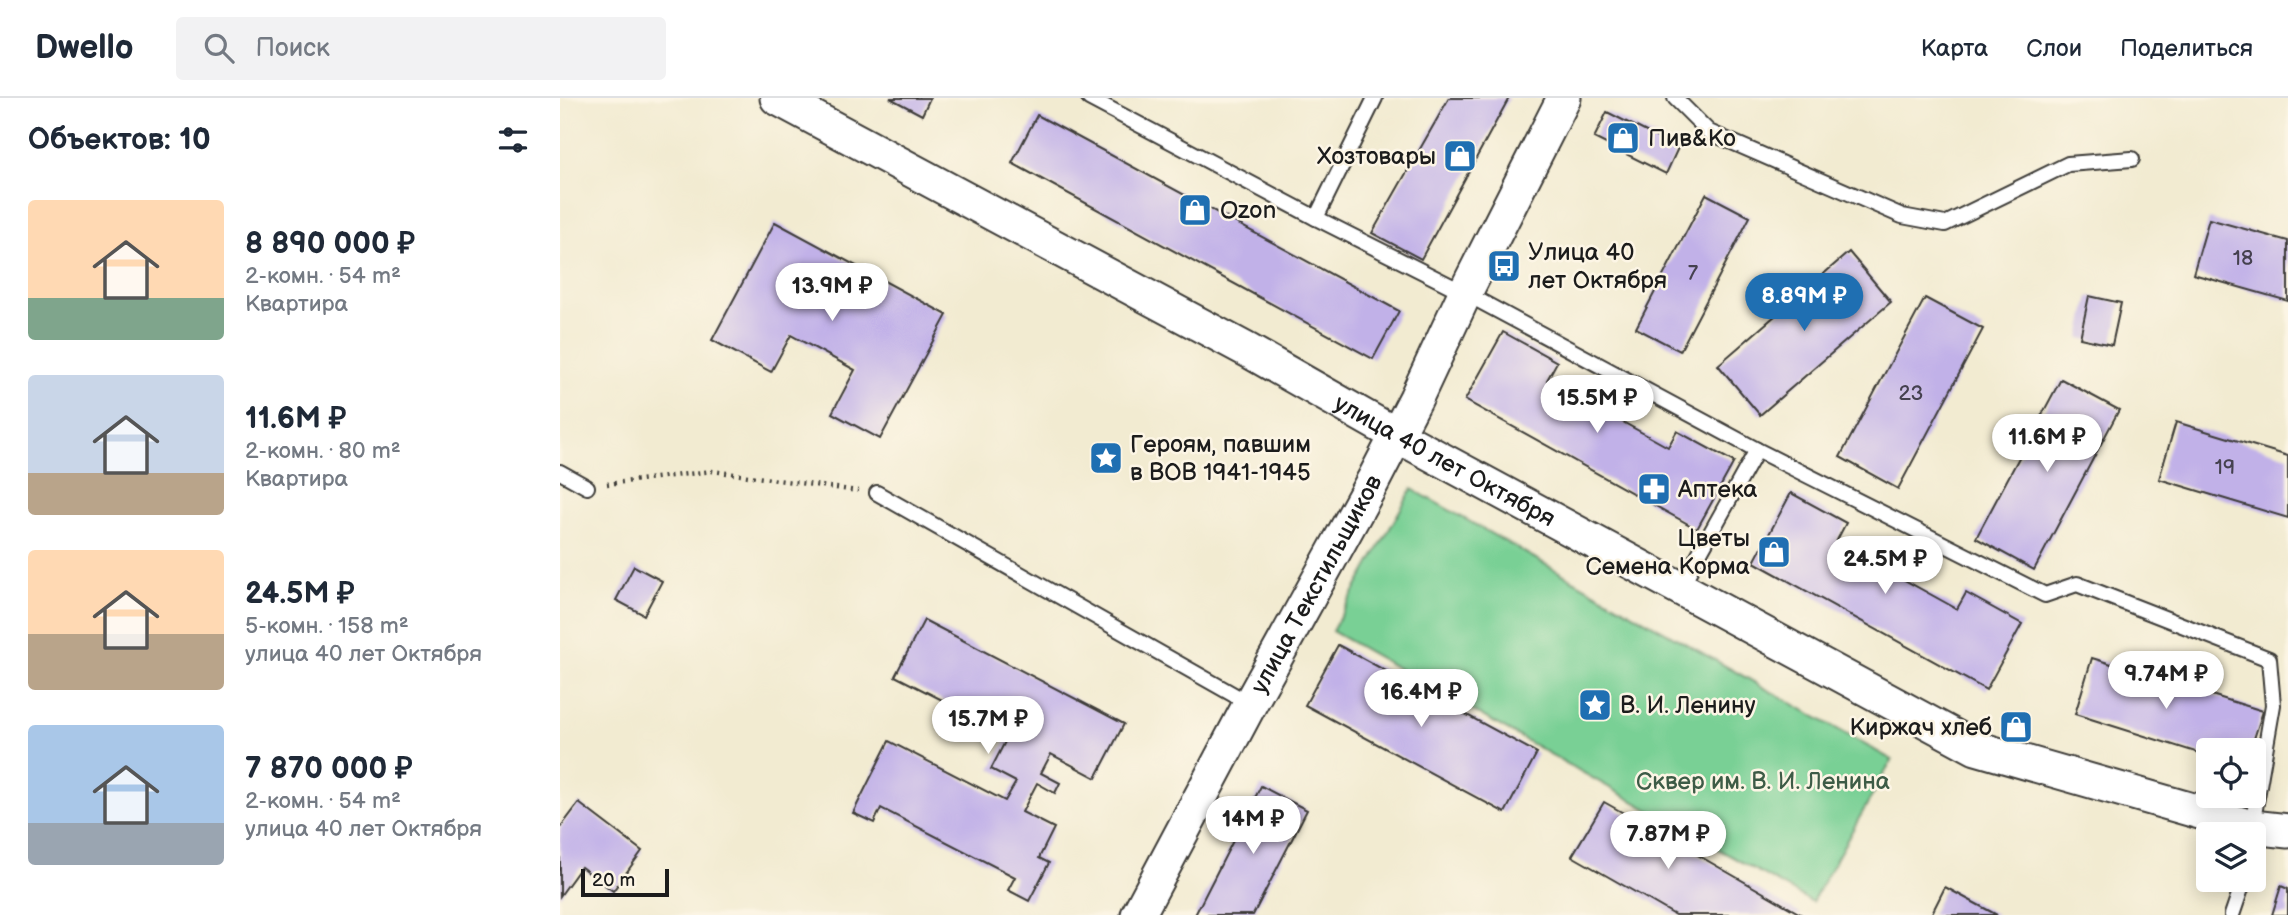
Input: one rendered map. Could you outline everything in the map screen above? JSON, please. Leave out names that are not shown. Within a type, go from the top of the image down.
[{"type":"street","name":"улица 40 лет Октября","points":[[777,98],[1249,351],[1679,589],[1976,748],[2221,822]]},
{"type":"street","name":"улица Текстильщиков","points":[[1138,915],[1397,435],[1465,293],[1564,98]]},
{"type":"street","name":"улица 40 лет Октября","points":[[2266,831],[2288,831]]},
{"type":"lane","points":[[1089,98],[1315,218],[1465,293],[1757,450],[2045,595],[2077,584],[2269,659],[2273,705],[2253,822]]},
{"type":"lane","points":[[1315,218],[1375,98]]},
{"type":"lane","points":[[1675,98],[1709,132],[1902,216],[1945,225],[2068,164],[2132,159]]},
{"type":"lane","points":[[1679,589],[1757,450]]},
{"type":"lane","points":[[560,472],[587,487]]},
{"type":"lane","points":[[877,493],[1250,704]]},
{"type":"lane","points":[[2232,915],[2240,892]]},
{"type":"path","points":[[587,487],[712,471],[877,493]]},
{"type":"green space","name":"Сквер им. В. И. Ленина","points":[[1412,489],[1892,760],[1812,902],[1332,631]]},
{"type":"building","points":[[890,98],[930,98],[922,115]]},
{"type":"building","points":[[1449,98],[1509,98],[1421,259],[1372,233]]},
{"type":"building","points":[[1607,112],[1678,148],[1666,174],[1594,138]]},
{"type":"building","points":[[1037,115],[1399,311],[1373,359],[1012,163]]},
{"type":"building","points":[[1706,194],[1750,217],[1680,351],[1636,328]]},
{"type":"building","points":[[2209,219],[2288,241],[2288,301],[2193,274]]},
{"type":"building","points":[[775,222],[947,315],[880,439],[832,413],[855,370],[791,335],[771,372],[712,340]]},
{"type":"building","points":[[1849,252],[1891,302],[1760,415],[1718,365]]},
{"type":"building","points":[[2089,296],[2121,303],[2112,345],[2080,338]]},
{"type":"building","points":[[1925,298],[1983,329],[1898,489],[1840,457]]},
{"type":"building","points":[[1503,332],[1557,362],[1547,380],[1668,447],[1677,431],[1734,462],[1697,529],[1465,400]]},
{"type":"building","points":[[2061,379],[2119,410],[2034,570],[1976,538]]},
{"type":"building","points":[[2176,422],[2288,456],[2288,518],[2159,479]]},
{"type":"building","points":[[1791,493],[1846,523],[1836,542],[1957,609],[1966,593],[2022,624],[1986,690],[1754,562]]},
{"type":"building","points":[[634,566],[662,581],[644,615],[616,600]]},
{"type":"building","points":[[924,620],[1124,724],[1096,778],[1051,754],[1041,773],[1060,783],[1055,793],[1037,783],[1022,812],[1054,828],[1039,858],[1049,863],[1029,901],[1008,890],[1015,877],[881,808],[874,823],[853,813],[889,741],[1005,801],[1016,782],[991,769],[1009,734],[895,676]]},
{"type":"building","points":[[1338,645],[1537,753],[1505,813],[1305,705]]},
{"type":"building","points":[[2092,658],[2263,711],[2254,738],[2196,738],[2196,752],[2075,714]]},
{"type":"building","points":[[1261,786],[1307,810],[1253,915],[1195,915]]},
{"type":"building","points":[[1604,802],[1802,915],[1675,915],[1572,856]]},
{"type":"building","points":[[579,803],[642,851],[613,891],[581,867],[560,896],[560,828]]},
{"type":"building","points":[[2281,886],[2288,889],[2288,915],[2272,915]]},
{"type":"building","points":[[1945,887],[1997,915],[1931,915]]},
{"type":"place","name":"Пив&Ко","points":[[1623,138]]},
{"type":"place","name":"Хозтовары","points":[[1460,156]]},
{"type":"place","name":"Ozon","points":[[1195,210]]},
{"type":"place","name":"Улица 40 лет Октября","points":[[1504,266]]},
{"type":"place","name":"Героям, павшим в ВОВ 1941-1945","points":[[1106,458]]},
{"type":"place","name":"Аптека","points":[[1654,489]]},
{"type":"place","name":"Цветы Семена Корма","points":[[1774,552]]},
{"type":"place","name":"В. И. Ленину","points":[[1595,705]]},
{"type":"place","name":"Киржач хлеб","points":[[2016,727]]}]
